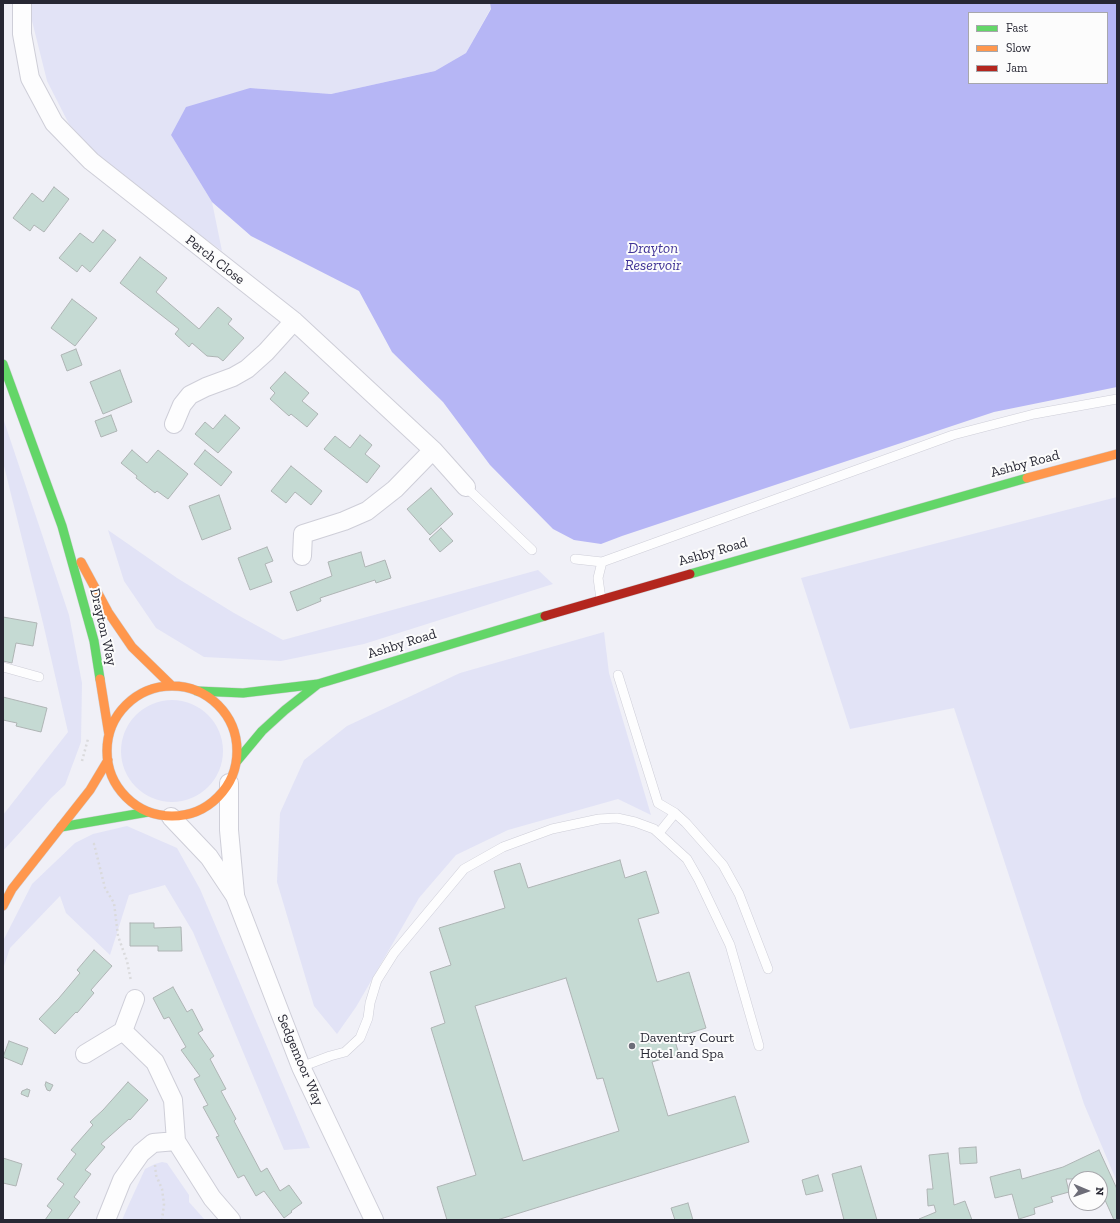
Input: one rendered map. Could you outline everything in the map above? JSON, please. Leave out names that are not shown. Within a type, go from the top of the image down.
[{"type":"main road","name":"Drayton Way","points":[[3,364],[62,526],[94,641],[109,736]]},
{"type":"main road","name":"Ashby Road","points":[[197,691],[243,693],[318,684],[601,599],[1047,472],[1117,454]]},
{"type":"main road","name":"Drayton Way","points":[[62,526],[108,612],[132,647],[172,686]]},
{"type":"main road","name":"Ashby Road","points":[[237,761],[262,730],[318,684]]},
{"type":"main road","points":[[172,686],[189,688],[197,691],[210,698],[221,708],[232,725],[237,746],[237,761],[229,784],[214,801],[194,813],[171,817],[148,812],[129,800],[114,782],[108,760],[107,748],[109,736],[118,716],[132,700],[151,690],[172,686]]},
{"type":"main road","points":[[3,906],[12,889],[30,865],[90,790],[108,760]]},
{"type":"main road","points":[[61,827],[148,812]]},
{"type":"street","name":"Perch Close","points":[[22,3],[22,34],[30,78],[54,123],[91,161],[294,321],[433,450],[466,487]]},
{"type":"street","points":[[174,424],[182,405],[190,395],[206,387],[233,377],[247,369],[266,352],[294,321]]},
{"type":"street","points":[[302,556],[303,534],[344,521],[367,511],[395,489],[433,450]]},
{"type":"street","name":"Sedgemoor Way","points":[[229,784],[229,830],[235,896]]},
{"type":"street","name":"Sedgemoor Way","points":[[171,817],[208,857],[235,896],[301,1067],[374,1220]]},
{"type":"street","points":[[85,1054],[123,1031],[135,999]]},
{"type":"street","points":[[123,1031],[155,1062],[172,1100],[176,1141],[212,1198],[231,1220]]},
{"type":"street","points":[[106,1220],[122,1180],[141,1153],[153,1143],[176,1141]]},
{"type":"lane","points":[[575,559],[602,562],[953,435],[1034,414],[1117,399]]},
{"type":"lane","points":[[466,487],[532,550]]},
{"type":"lane","points":[[601,599],[598,578],[602,562]]},
{"type":"lane","points":[[3,667],[39,677]]},
{"type":"lane","points":[[618,675],[658,803],[675,813],[723,865],[740,894],[768,969]]},
{"type":"lane","points":[[659,833],[675,813]]},
{"type":"lane","points":[[301,1067],[345,1052],[360,1038],[368,1018],[370,1003],[377,980],[394,953],[464,869],[503,847],[552,829],[599,818],[617,818],[636,822],[654,829],[687,859],[699,880],[730,945],[759,1046]]},
{"type":"path","points":[[82,761],[90,734]]},
{"type":"path","points":[[100,842],[94,844],[105,888],[114,903],[118,936],[127,961],[135,999]]},
{"type":"path","points":[[153,1143],[156,1175],[162,1189],[164,1204],[162,1220]]},
{"type":"shaded area","points":[[32,3],[490,3],[491,8],[466,53],[435,71],[331,94],[250,88],[171,135],[212,202],[222,251],[111,170],[69,124],[47,81],[30,13]]},
{"type":"shaded area","points":[[3,418],[69,615],[82,683],[81,742],[65,785],[51,798],[3,851],[3,815],[68,732],[43,623],[3,462]]},
{"type":"shaded area","points":[[1117,497],[1117,1182],[1084,1104],[954,708],[850,729],[801,578]]},
{"type":"shaded area","points":[[108,530],[177,578],[234,613],[283,640],[538,570],[553,584],[364,644],[281,661],[204,657],[156,628],[124,581]]},
{"type":"shaded area","points":[[604,632],[609,673],[651,815],[618,799],[508,830],[456,855],[419,898],[356,1007],[337,1034],[314,1006],[277,882],[280,813],[304,760],[347,726],[460,673]]},
{"type":"shaded area","points":[[172,700],[192,704],[208,715],[219,731],[223,751],[219,771],[208,787],[192,798],[172,802],[152,798],[136,787],[125,771],[121,751],[125,731],[136,715],[152,704]]},
{"type":"shaded area","points":[[127,826],[177,848],[200,889],[310,1148],[284,1150],[193,932],[165,885],[129,895],[110,955],[66,913],[60,896],[10,948],[3,969],[3,941],[32,884],[75,843],[93,834]]},
{"type":"shaded area","points":[[162,1162],[167,1163],[189,1195],[189,1202],[205,1220],[122,1220],[145,1169]]},
{"type":"water","name":"Drayton Reservoir","points":[[490,3],[1117,3],[1117,387],[994,412],[601,544],[574,540],[553,529],[490,465],[443,402],[392,352],[359,291],[251,236],[212,202],[171,135],[186,107],[250,88],[331,94],[435,71],[466,53],[491,9]]},
{"type":"building","points":[[54,187],[69,199],[44,232],[34,225],[30,231],[13,218],[32,193],[43,202]]},
{"type":"building","points":[[103,230],[116,240],[90,272],[82,265],[77,272],[59,258],[80,233],[93,243]]},
{"type":"building","points":[[140,257],[167,278],[156,292],[199,329],[218,307],[232,319],[228,324],[244,338],[223,361],[218,357],[207,356],[192,343],[189,347],[175,334],[179,329],[120,283]]},
{"type":"building","points":[[72,299],[97,318],[75,346],[51,328]]},
{"type":"building","points":[[76,349],[82,365],[67,371],[61,355]]},
{"type":"building","points":[[120,370],[132,402],[103,414],[90,382]]},
{"type":"building","points":[[285,372],[309,393],[302,401],[318,414],[307,427],[291,414],[289,416],[270,399],[275,393],[270,388]]},
{"type":"building","points":[[111,415],[117,431],[101,437],[95,421]]},
{"type":"building","points":[[225,415],[240,428],[218,453],[195,434],[205,422],[213,429]]},
{"type":"building","points":[[360,435],[372,445],[365,454],[380,466],[367,483],[324,449],[335,436],[350,448]]},
{"type":"building","points":[[132,450],[147,463],[158,450],[188,474],[168,499],[157,491],[155,493],[136,478],[137,476],[121,463]]},
{"type":"building","points":[[205,450],[232,472],[221,486],[194,464]]},
{"type":"building","points":[[291,466],[322,491],[311,505],[295,492],[286,503],[271,491]]},
{"type":"building","points":[[431,488],[453,514],[430,535],[407,509]]},
{"type":"building","points":[[219,495],[231,529],[202,540],[189,506]]},
{"type":"building","points":[[441,528],[453,541],[440,552],[429,539]]},
{"type":"building","points":[[267,547],[273,561],[265,564],[272,582],[250,590],[238,558]]},
{"type":"building","points":[[361,552],[365,567],[385,560],[391,578],[376,583],[375,580],[320,598],[321,601],[297,611],[290,592],[332,576],[328,562]]},
{"type":"building","points":[[3,617],[37,623],[33,646],[16,643],[12,663],[3,661]]},
{"type":"building","points":[[3,697],[47,708],[41,732],[16,726],[17,723],[3,720]]},
{"type":"building","name":"Daventry Court Hotel and Spa","points":[[620,860],[625,878],[646,871],[659,913],[638,919],[657,982],[689,972],[706,1028],[674,1038],[679,1054],[652,1062],[668,1116],[735,1096],[749,1142],[497,1220],[447,1220],[437,1187],[476,1175],[431,1028],[445,1023],[430,972],[451,965],[439,928],[505,908],[494,871],[520,863],[528,888]],"holes":[[[566,978],[597,1079],[603,1078],[619,1131],[523,1161],[475,1006]]]},
{"type":"building","points":[[130,923],[154,923],[154,928],[181,927],[182,951],[158,951],[158,946],[130,946]]},
{"type":"building","points":[[94,950],[112,966],[91,990],[94,993],[77,1013],[76,1012],[55,1034],[39,1019],[80,973],[77,970]]},
{"type":"building","points":[[173,987],[187,1012],[192,1009],[203,1030],[198,1033],[214,1056],[210,1059],[226,1089],[221,1091],[236,1119],[234,1121],[261,1172],[267,1168],[280,1191],[289,1185],[302,1203],[284,1218],[264,1191],[256,1196],[244,1175],[238,1178],[216,1137],[219,1136],[203,1107],[208,1105],[194,1079],[200,1076],[181,1050],[186,1047],[169,1017],[164,1019],[153,998]]},
{"type":"building","points":[[9,1041],[28,1048],[22,1065],[3,1057]]},
{"type":"building","points":[[46,1082],[53,1085],[50,1091],[47,1090],[45,1085]]},
{"type":"building","points":[[128,1082],[148,1100],[130,1120],[129,1119],[101,1144],[105,1147],[85,1170],[91,1174],[74,1197],[80,1202],[67,1220],[45,1220],[52,1210],[47,1206],[64,1184],[57,1179],[76,1154],[71,1150],[93,1125],[90,1122]]},
{"type":"building","points":[[27,1089],[30,1090],[28,1097],[21,1094],[22,1091]]},
{"type":"building","points":[[976,1147],[977,1163],[960,1164],[959,1148]]},
{"type":"building","points":[[1099,1150],[1117,1189],[1117,1220],[1114,1220],[1108,1207],[1108,1171],[1068,1171],[1068,1179],[1066,1179],[1068,1192],[1051,1197],[1053,1202],[1034,1208],[1035,1214],[1019,1219],[1012,1194],[995,1198],[990,1177],[1020,1169],[1022,1179],[1063,1167]]},
{"type":"building","points":[[948,1153],[954,1205],[965,1201],[972,1220],[919,1220],[936,1212],[934,1205],[928,1206],[927,1189],[933,1189],[929,1155]]},
{"type":"building","points":[[3,1158],[22,1164],[16,1186],[3,1183]]},
{"type":"building","points":[[861,1166],[877,1220],[844,1220],[832,1174]]},
{"type":"building","points":[[818,1175],[823,1191],[806,1195],[802,1180]]},
{"type":"building","points":[[688,1203],[693,1220],[675,1220],[671,1208]]},
{"type":"traffic: fast","points":[[3,364],[62,526],[94,641],[100,679]]},
{"type":"traffic: fast","points":[[690,574],[1027,478]]},
{"type":"traffic: fast","points":[[197,691],[243,693],[318,684],[545,616]]},
{"type":"traffic: fast","points":[[237,761],[262,731],[285,710],[318,684]]},
{"type":"traffic: fast","points":[[61,827],[148,812]]},
{"type":"traffic: slow","points":[[1027,478],[1117,454]]},
{"type":"traffic: slow","points":[[81,562],[108,612],[132,647],[172,686]]},
{"type":"traffic: slow","points":[[100,679],[109,735]]},
{"type":"traffic: slow","points":[[172,686],[197,691],[218,705],[232,726],[237,751],[232,776],[218,797],[197,811],[172,816],[147,811],[126,797],[112,776],[107,751],[112,726],[126,705],[147,691],[172,686]]},
{"type":"traffic: slow","points":[[3,906],[12,889],[90,790],[108,760]]},
{"type":"traffic: jam","points":[[545,616],[690,574]]},
{"type":"place","name":"Daventry Court Hotel and Spa","points":[[632,1046]]}]
